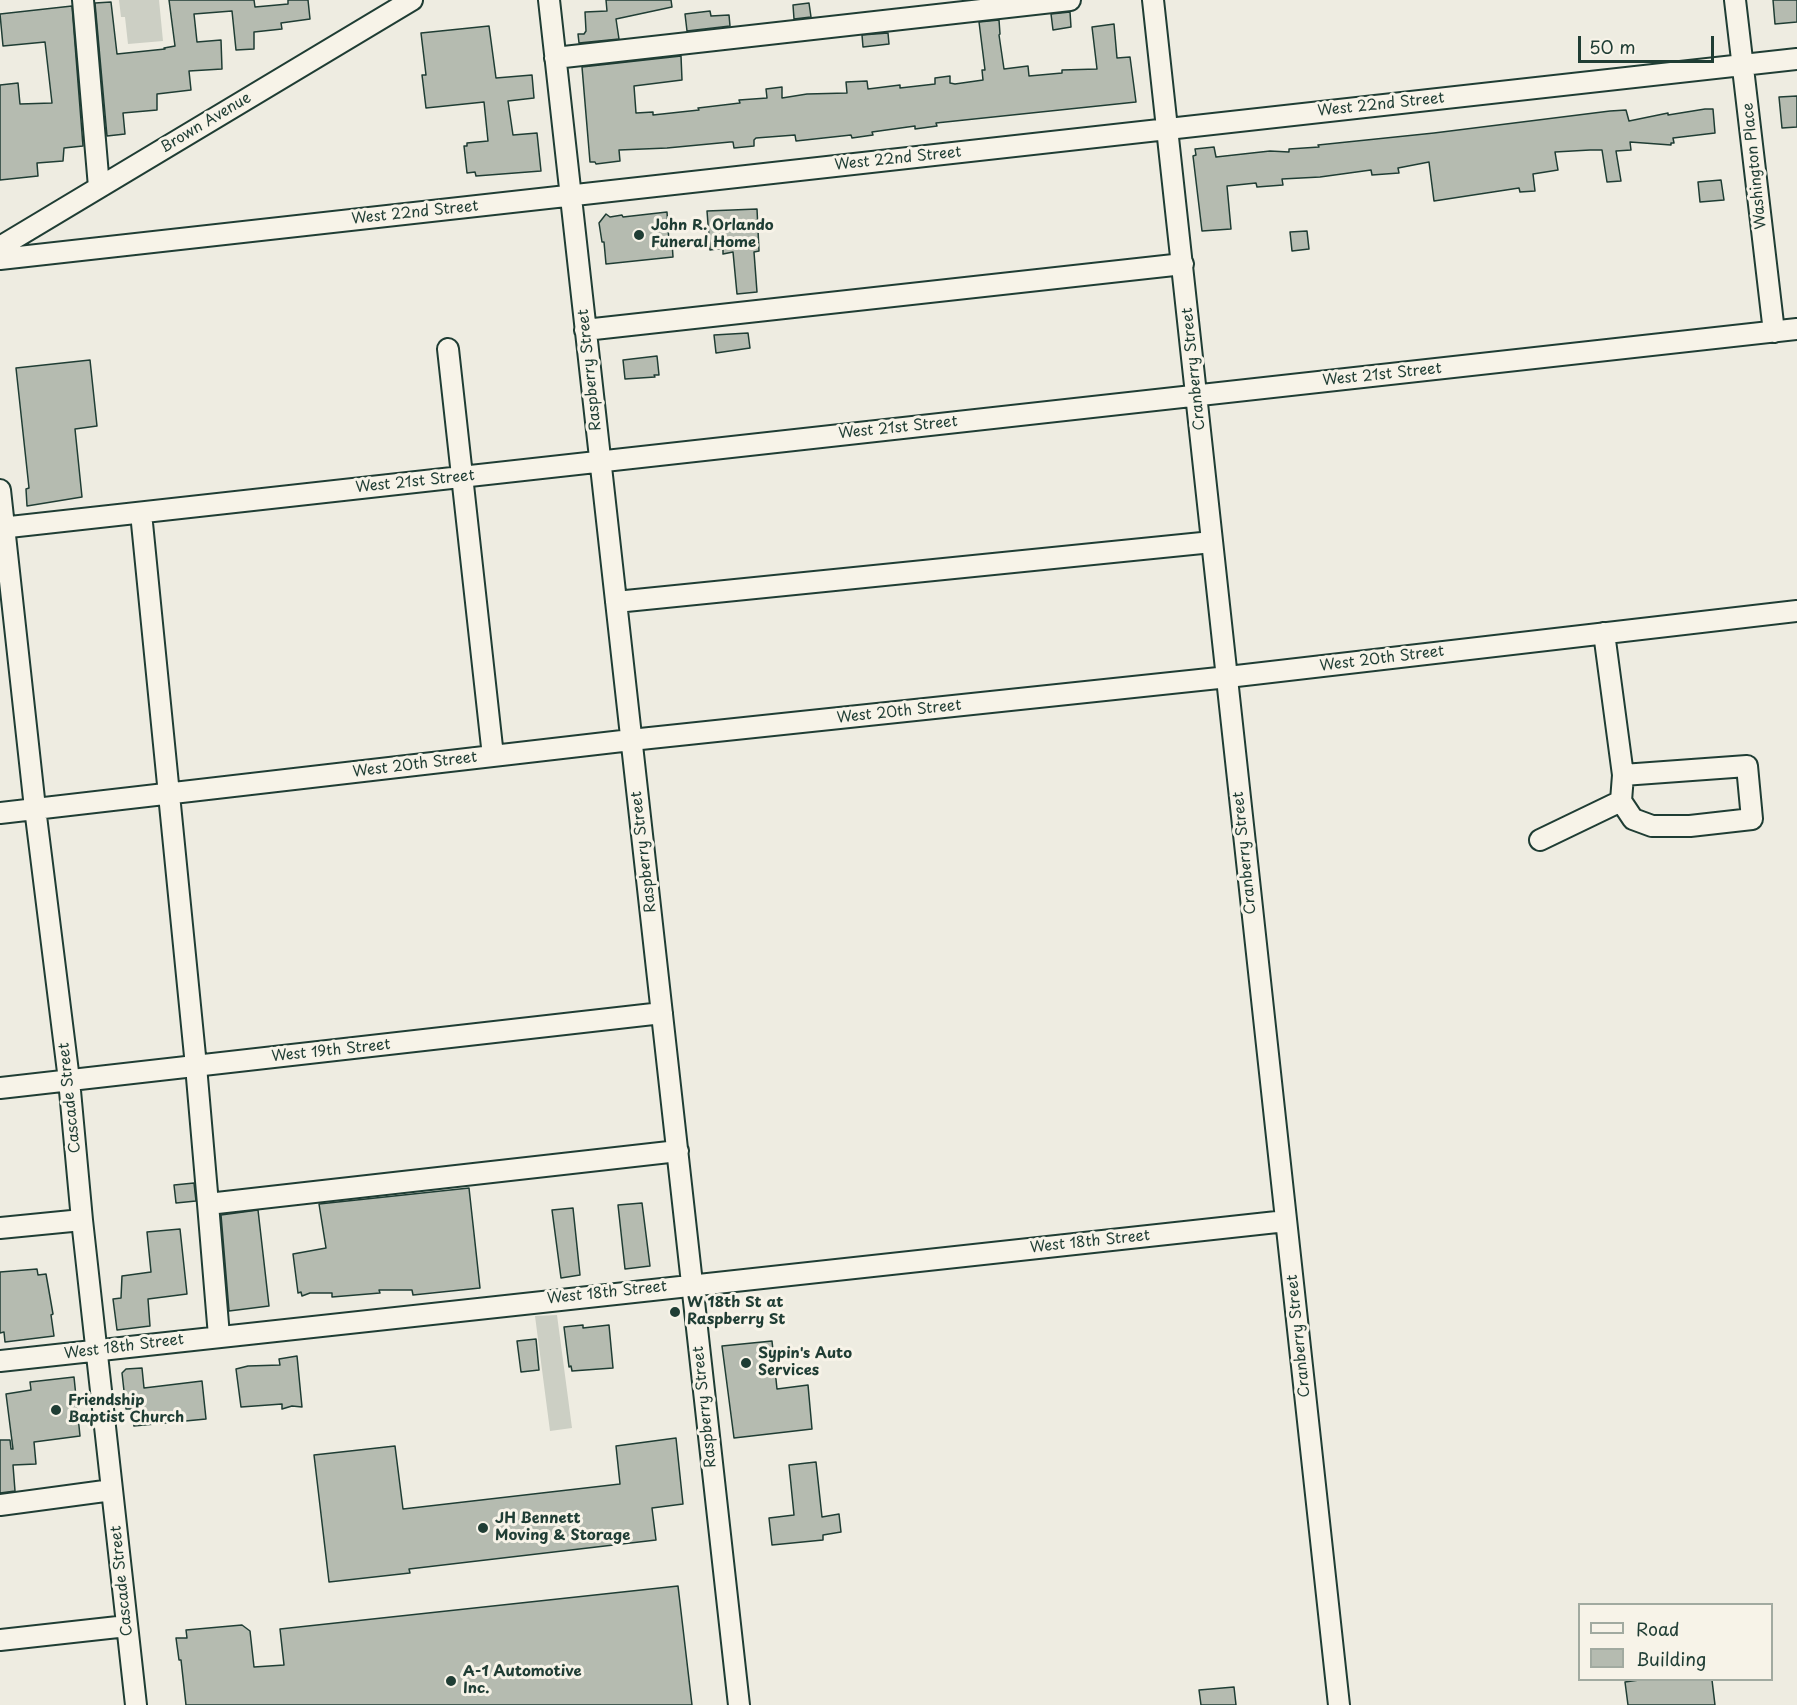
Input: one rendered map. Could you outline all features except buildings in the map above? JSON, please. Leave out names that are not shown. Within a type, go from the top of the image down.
[{"type":"street","points":[[82,0],[99,187]]},
{"type":"street","name":"Brown Avenue","points":[[0,247],[412,0]]},
{"type":"street","name":"Raspberry Street","points":[[549,0],[739,1705]]},
{"type":"street","points":[[555,58],[1070,0]]},
{"type":"street","name":"Cranberry Street","points":[[1153,0],[1198,395],[1239,802],[1339,1705]]},
{"type":"street","name":"Washington Place","points":[[1735,0],[1774,332]]},
{"type":"street","name":"West 22nd Street","points":[[0,259],[1797,59]]},
{"type":"street","points":[[585,330],[1183,264]]},
{"type":"street","name":"West 21st Street","points":[[2,528],[1797,329]]},
{"type":"street","points":[[448,349],[493,756]]},
{"type":"street","name":"Cascade Street","points":[[0,490],[2,528],[69,1080],[81,1220],[135,1705]]},
{"type":"street","points":[[141,513],[196,1066],[219,1336]]},
{"type":"street","points":[[616,602],[1212,542]]},
{"type":"street","name":"West 20th Street","points":[[0,813],[631,740],[1228,677],[1797,611]]},
{"type":"street","points":[[1604,633],[1623,775],[1622,801],[1634,819],[1652,826],[1690,826],[1752,819],[1747,766],[1623,775]]},
{"type":"street","points":[[1540,840],[1622,801]]},
{"type":"street","name":"West 19th Street","points":[[0,1088],[662,1013]]},
{"type":"street","points":[[208,1204],[678,1151]]},
{"type":"street","points":[[0,1228],[81,1220]]},
{"type":"street","name":"West 18th Street","points":[[0,1361],[1286,1221]]},
{"type":"street","points":[[0,1505],[112,1490]]},
{"type":"street","points":[[0,1640],[127,1626]]},
{"type":"shaded area","points":[[119,0],[159,0],[163,41],[128,44],[125,17],[121,17]]},
{"type":"shaded area","points":[[557,1315],[572,1428],[550,1431],[535,1316]]},
{"type":"place","name":"John R. Orlando Funeral Home","points":[[639,235]]},
{"type":"place","name":"W 18th St at Raspberry St","points":[[675,1312]]},
{"type":"place","name":"Sypin's Auto Services","points":[[746,1363]]},
{"type":"place","name":"Friendship Baptist Church","points":[[56,1410]]},
{"type":"place","name":"JH Bennett Moving & Storage","points":[[483,1528]]},
{"type":"place","name":"A-1 Automotive Inc.","points":[[451,1681]]}]
